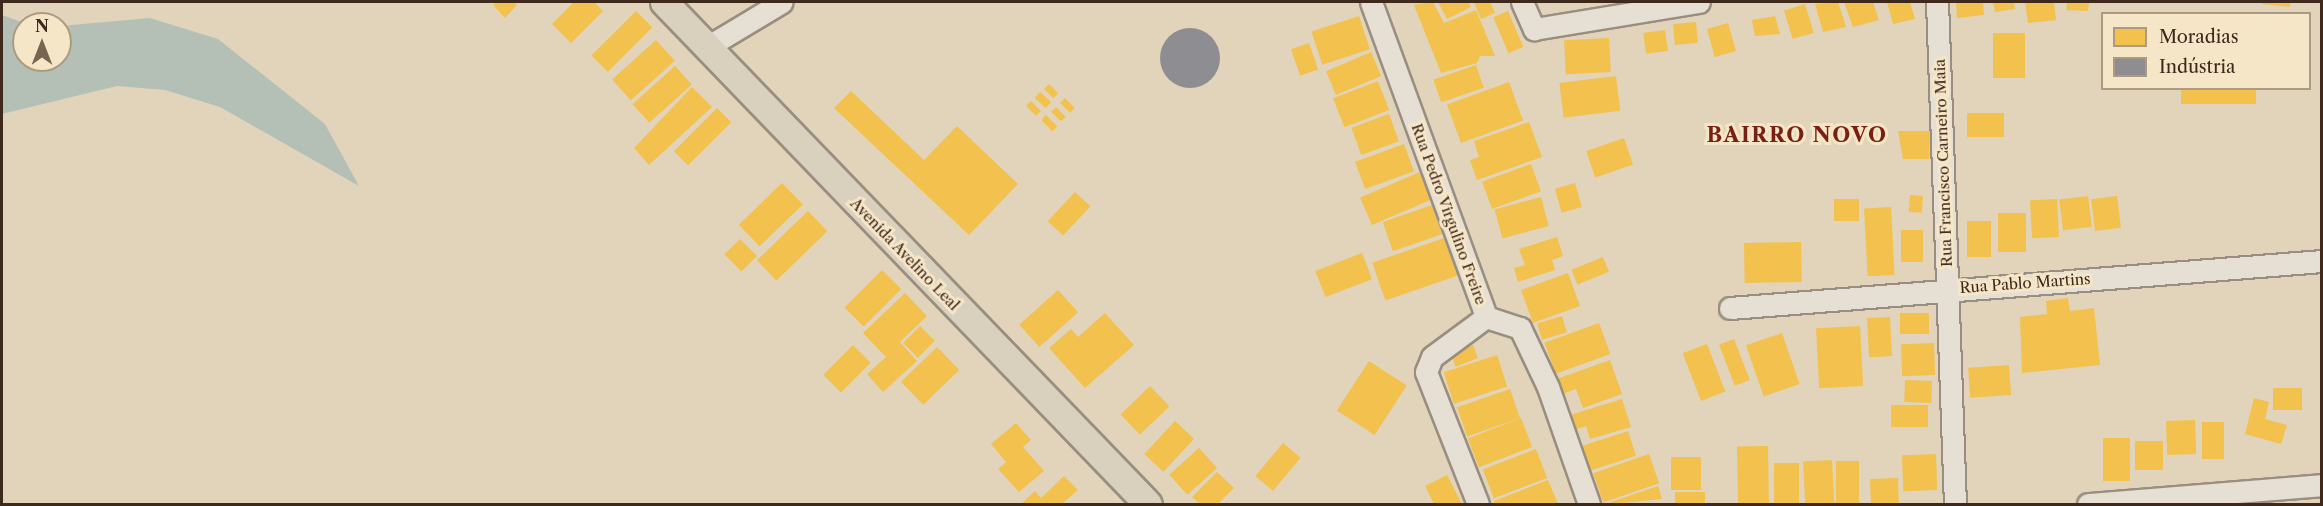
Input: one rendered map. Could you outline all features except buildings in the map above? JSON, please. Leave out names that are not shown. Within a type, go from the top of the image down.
[{"type":"main road","name":"Avenida Avelino Leal","points":[[664,2],[1148,504]]},
{"type":"street","points":[[707,47],[782,2]]},
{"type":"street","name":"Rua Pedro Virgulino Freire","points":[[1371,2],[1486,317],[1432,357],[1426,372],[1478,504]]},
{"type":"street","points":[[1526,10],[1534,28],[1699,2]]},
{"type":"street","name":"Rua Francisco Carneiro Maia","points":[[1936,2],[1949,288],[1955,504]]},
{"type":"street","name":"Rua Pablo Martins","points":[[1730,308],[1949,288],[2322,261]]},
{"type":"street","points":[[1486,317],[1520,328],[1548,387],[1589,504]]},
{"type":"street","points":[[2088,504],[2322,485]]},
{"type":"street","points":[[2320,504],[2322,495]]},
{"type":"shaded area","points":[[2,15],[12,19],[12,72],[72,72],[72,25],[150,18],[218,39],[325,124],[359,186],[220,107],[165,90],[117,86],[2,114]]},
{"type":"district","name":"BAIRRO NOVO","points":[[1797,135]]}]
